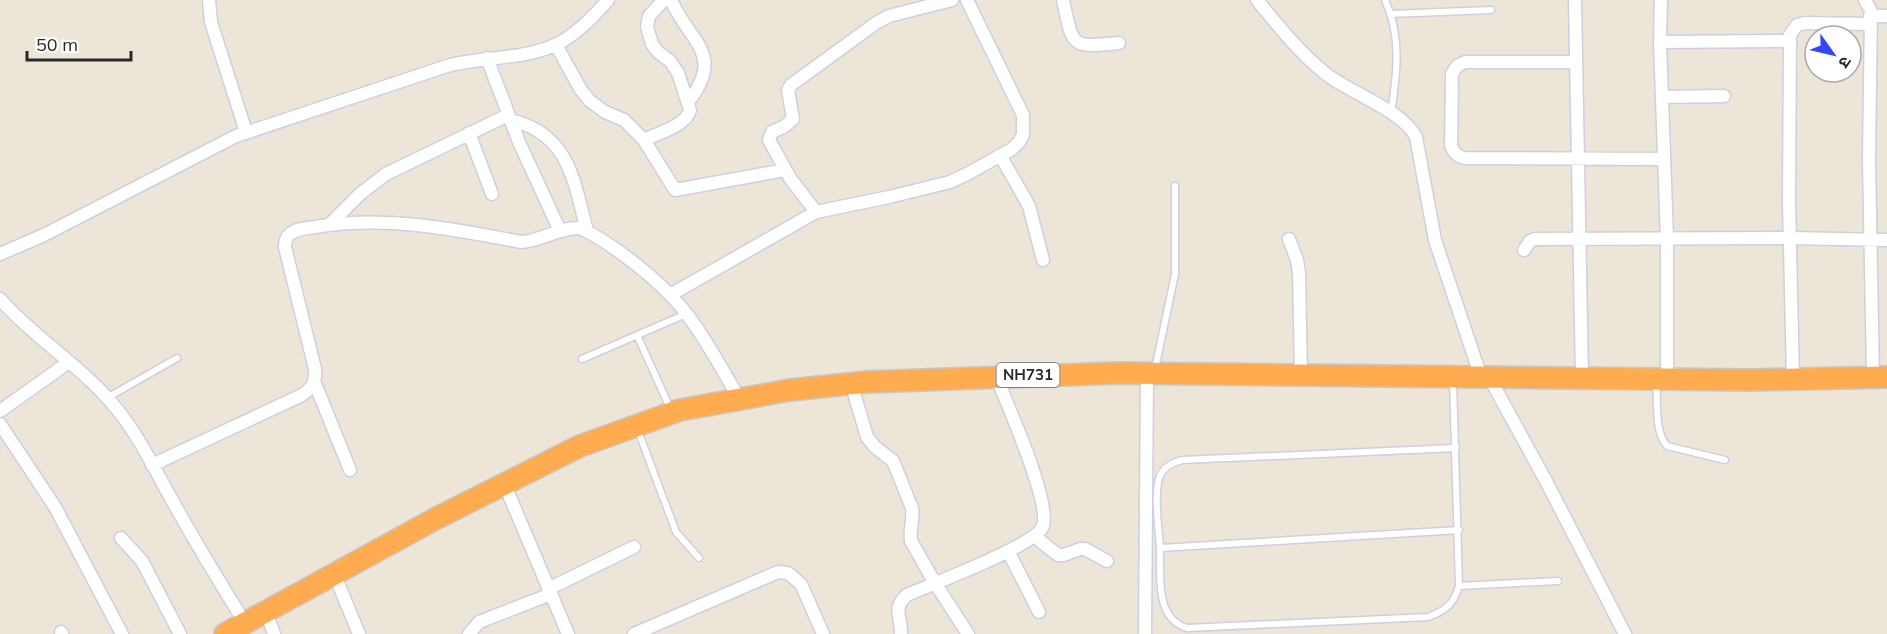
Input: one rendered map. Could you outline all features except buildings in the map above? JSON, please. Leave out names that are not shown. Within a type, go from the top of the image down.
[{"type":"highway","name":"NH731","points":[[225,634],[334,573],[504,483],[580,446],[672,412],[739,398],[851,383],[996,376],[1151,374],[1662,379],[1880,377]]},
{"type":"street","points":[[209,0],[211,22],[246,132]]},
{"type":"street","points":[[0,254],[44,235],[246,132],[429,71],[487,58],[532,52],[556,45],[589,20],[608,0]]},
{"type":"street","points":[[644,140],[684,120],[689,114],[688,102],[678,74],[670,61],[652,44],[647,27],[649,16],[664,0]]},
{"type":"street","points":[[671,0],[702,50],[704,76],[697,91],[688,102]]},
{"type":"street","points":[[816,212],[785,170],[768,140],[772,132],[785,126],[792,119],[787,95],[791,85],[876,22],[889,16],[952,0]]},
{"type":"street","points":[[670,295],[816,212],[889,198],[950,182],[1012,149],[1023,135],[1023,115],[968,0]]},
{"type":"street","points":[[1064,0],[1070,30],[1077,41],[1088,46],[1119,44]]},
{"type":"street","points":[[1257,0],[1308,58],[1345,87],[1407,123],[1416,137],[1435,240],[1485,377],[1547,483],[1625,634]]},
{"type":"street","points":[[1575,0],[1582,378]]},
{"type":"street","points":[[1661,0],[1660,42],[1666,238],[1662,379]]},
{"type":"street","points":[[1866,0],[1871,11],[1870,239],[1880,377]]},
{"type":"street","points":[[1793,379],[1789,41],[1797,25],[1870,20],[1887,16]]},
{"type":"street","points":[[1660,42],[1789,41]]},
{"type":"street","points":[[556,45],[580,90],[605,112],[624,120],[644,140],[675,190],[785,170]]},
{"type":"street","points":[[487,58],[509,117],[560,231]]},
{"type":"street","points":[[1576,62],[1465,62],[1457,66],[1452,74],[1452,146],[1457,155],[1464,158],[1664,159]]},
{"type":"street","points":[[1662,97],[1724,96]]},
{"type":"street","points":[[330,224],[360,194],[386,174],[469,133],[509,117],[535,128],[557,145],[572,172],[587,231]]},
{"type":"street","points":[[469,133],[492,194]]},
{"type":"street","points":[[1000,156],[1029,207],[1043,260]]},
{"type":"street","points":[[152,465],[308,391],[314,381],[315,369],[285,241],[296,230],[330,224],[363,222],[422,225],[521,242],[534,242],[569,227],[580,228],[638,266],[670,295],[704,339],[739,398]]},
{"type":"street","points":[[1289,239],[1299,273],[1302,376]]},
{"type":"street","points":[[1524,250],[1530,241],[1535,239],[1887,240]]},
{"type":"street","points":[[0,299],[25,326],[88,377],[131,429],[245,623]]},
{"type":"street","points":[[0,411],[69,362]]},
{"type":"street","points":[[1145,634],[1151,374]]},
{"type":"street","points":[[901,634],[897,612],[901,601],[907,595],[1008,551],[1034,536],[1041,530],[1044,522],[1045,511],[1034,469],[996,376]]},
{"type":"street","points":[[314,381],[350,470]]},
{"type":"street","points":[[851,383],[867,437],[875,447],[893,461],[896,468],[913,513],[910,526],[911,541],[968,634]]},
{"type":"street","points":[[0,424],[55,507],[122,634]]},
{"type":"street","points":[[504,483],[567,634]]},
{"type":"street","points":[[1034,536],[1058,555],[1085,549],[1107,561]]},
{"type":"street","points":[[121,538],[142,561],[180,634]]},
{"type":"street","points":[[469,634],[479,622],[550,591],[634,547]]},
{"type":"street","points":[[1008,551],[1039,612]]},
{"type":"street","points":[[634,634],[778,572],[788,573],[801,584],[824,634]]},
{"type":"street","points":[[334,573],[359,634]]},
{"type":"street","points":[[266,612],[274,634]]},
{"type":"lane","points":[[1385,0],[1396,33],[1397,56],[1391,113]]},
{"type":"lane","points":[[1390,14],[1491,10]]},
{"type":"lane","points":[[1151,374],[1175,274],[1174,186]]},
{"type":"lane","points":[[582,359],[686,314]]},
{"type":"lane","points":[[638,335],[672,412]]},
{"type":"lane","points":[[107,398],[177,358]]},
{"type":"lane","points":[[1453,377],[1456,448],[1459,530],[1459,586],[1450,606],[1428,617],[1187,628],[1171,619],[1162,601],[1159,478],[1163,470],[1172,463],[1182,460],[1456,448]]},
{"type":"lane","points":[[1662,379],[1662,440],[1672,449],[1725,460]]},
{"type":"lane","points":[[636,424],[676,532],[699,558]]},
{"type":"lane","points":[[1160,548],[1459,530]]},
{"type":"lane","points":[[1459,586],[1558,581]]}]
